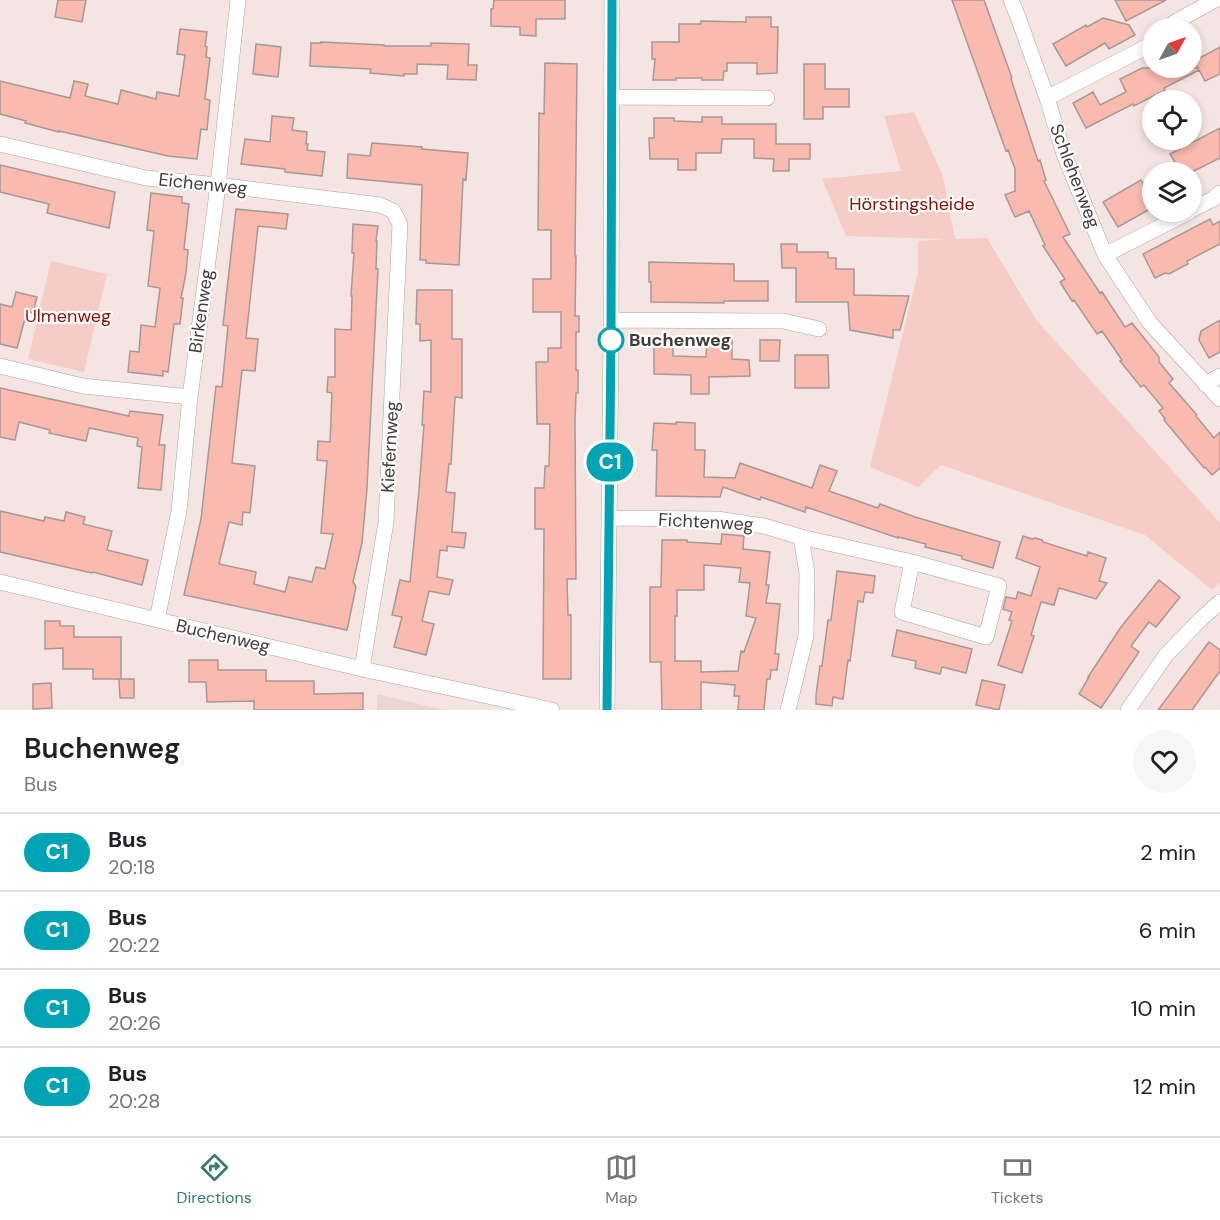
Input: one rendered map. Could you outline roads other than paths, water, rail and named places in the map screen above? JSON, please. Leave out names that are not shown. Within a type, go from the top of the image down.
[{"type":"street","name":"Birkenweg","points":[[157,620],[179,511],[190,397],[218,185],[238,0]]},
{"type":"street","points":[[607,710],[612,0]]},
{"type":"street","name":"Schlehenweg","points":[[1011,0],[1047,98],[1064,153],[1105,255],[1150,323],[1220,399]]},
{"type":"street","points":[[1182,18],[1215,0]]},
{"type":"street","points":[[1047,98],[1142,49]]},
{"type":"street","points":[[612,96],[767,98]]},
{"type":"street","name":"Eichenweg","points":[[0,144],[146,178],[380,206],[393,211],[400,224]]},
{"type":"street","points":[[1202,205],[1220,193]]},
{"type":"street","points":[[1105,255],[1169,222]]},
{"type":"street","name":"Kiefernweg","points":[[362,669],[386,522],[400,224]]},
{"type":"street","points":[[611,320],[783,321],[819,329]]},
{"type":"street","points":[[0,366],[83,387],[190,397]]},
{"type":"street","points":[[1205,384],[1220,376]]},
{"type":"street","name":"Fichtenweg","points":[[609,518],[717,519],[764,526],[801,537],[912,562],[999,586],[986,637],[902,612],[912,562]]},
{"type":"street","points":[[788,710],[806,636],[807,573],[801,537]]},
{"type":"street","name":"Buchenweg","points":[[0,582],[362,669],[552,710]]},
{"type":"street","points":[[1128,710],[1166,655],[1220,602]]},
{"type":"place","name":"Buchenweg","points":[[611,340]]},
{"type":"park label","name":"Hörstingsheide","points":[[912,204]]},
{"type":"park label","name":"Ulmenweg","points":[[68,316]]}]
